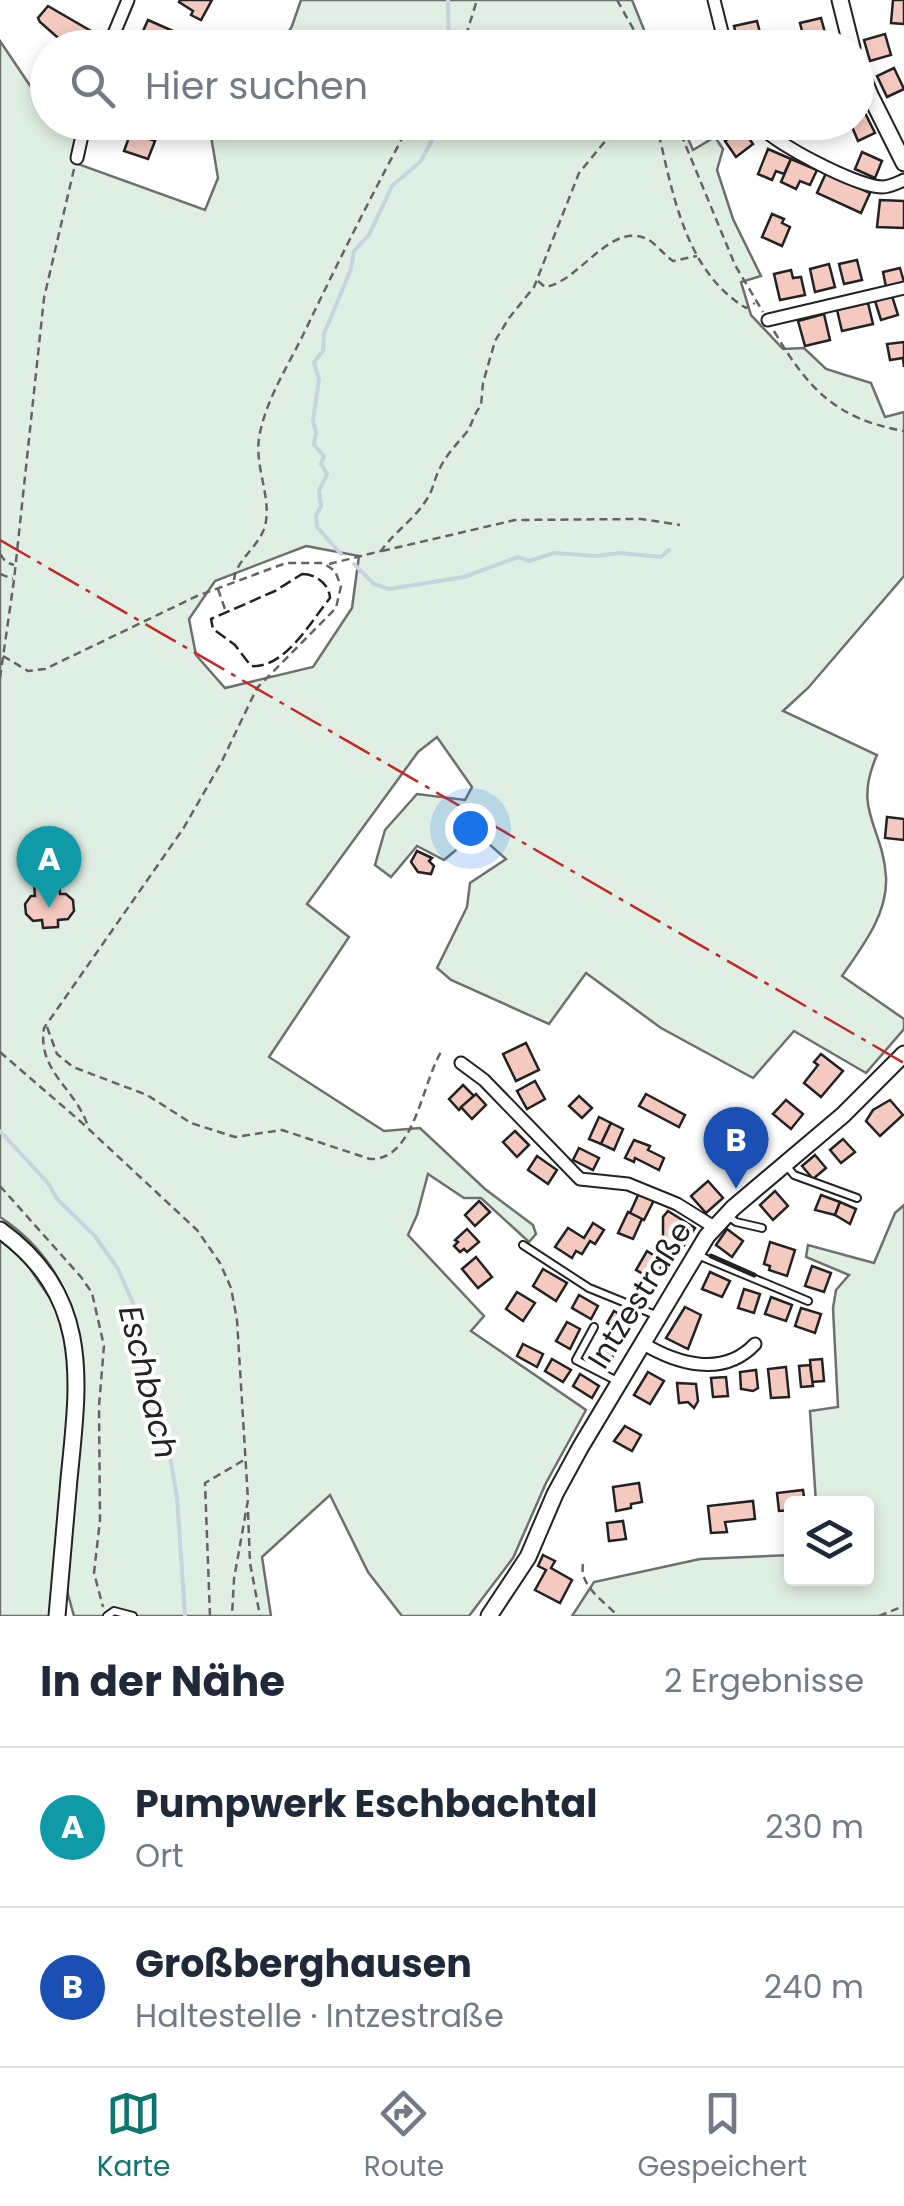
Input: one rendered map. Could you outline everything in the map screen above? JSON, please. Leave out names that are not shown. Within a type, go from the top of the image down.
[{"type":"main road","points":[[840,0],[848,30]]},
{"type":"main road","points":[[874,103],[904,163]]},
{"type":"main road","name":"Intzestraße","points":[[490,1616],[528,1557],[564,1477],[694,1254],[726,1214],[843,1115],[904,1054]]},
{"type":"main road","points":[[0,1230],[48,1276],[65,1309],[74,1340],[78,1384],[58,1616]]},
{"type":"street","points":[[116,30],[128,0]]},
{"type":"street","points":[[714,0],[722,30]]},
{"type":"street","points":[[77,158],[81,140]]},
{"type":"street","points":[[778,140],[868,184],[892,186],[904,180]]},
{"type":"street","points":[[768,320],[904,288]]},
{"type":"street","points":[[461,1064],[484,1080],[580,1178],[628,1184],[677,1204],[714,1227]]},
{"type":"street","points":[[642,1344],[686,1364],[743,1356],[755,1344]]},
{"type":"lane","points":[[785,1164],[794,1175],[856,1198]]},
{"type":"lane","points":[[726,1214],[736,1222],[762,1228]]},
{"type":"lane","points":[[523,1245],[589,1288],[658,1316]]},
{"type":"lane","points":[[694,1254],[808,1300]]},
{"type":"lane","points":[[594,1328],[576,1360],[619,1382]]},
{"type":"lane","points":[[108,1616],[114,1611],[133,1616]]},
{"type":"path","points":[[468,30],[477,0]]},
{"type":"path","points":[[617,0],[634,30]]},
{"type":"path","points":[[234,581],[235,571],[259,540],[267,519],[258,464],[262,424],[346,246],[402,140]]},
{"type":"path","points":[[381,550],[427,500],[440,466],[457,440],[466,434],[481,406],[495,340],[538,279],[579,173],[607,140]]},
{"type":"path","points":[[661,140],[684,230],[697,256],[734,301],[746,308],[756,301]]},
{"type":"path","points":[[683,140],[735,266],[801,374],[829,403],[856,418],[904,431]]},
{"type":"path","points":[[0,678],[16,566],[44,298],[77,158]]},
{"type":"path","points":[[538,279],[545,287],[561,283],[625,236],[648,240],[673,261],[697,256]]},
{"type":"path","points":[[2,656],[28,670],[44,669],[218,587],[286,564],[327,564],[516,520],[641,519],[680,525]]},
{"type":"path","points":[[0,554],[16,566]]},
{"type":"path","points":[[88,1127],[82,1106],[49,1066],[43,1046],[46,1026],[183,829],[257,688],[339,604],[341,586],[327,564]]},
{"type":"path","points":[[0,574],[14,580]]},
{"type":"path","points":[[218,587],[226,612]]},
{"type":"path","points":[[46,1026],[58,1054],[73,1066],[147,1094],[191,1123],[235,1136],[282,1130],[370,1159],[380,1159],[391,1152],[414,1127],[426,1082],[442,1049]]},
{"type":"path","points":[[0,1052],[88,1127],[197,1230],[220,1263],[236,1308],[250,1563],[260,1616]]},
{"type":"path","points":[[210,1616],[205,1483],[246,1458]]},
{"type":"path","points":[[232,1616],[234,1579],[248,1500]]},
{"type":"path","points":[[584,1564],[586,1584],[618,1616]]},
{"type":"path","points":[[879,1616],[904,1606]]},
{"type":"green space","points":[[301,0],[632,0],[644,30],[290,30]]},
{"type":"green space","points":[[0,41],[30,86],[30,140],[77,140],[75,163],[205,210],[218,178],[212,140],[689,140],[693,150],[717,140],[723,149],[717,170],[733,219],[761,276],[741,282],[751,315],[783,349],[804,348],[826,369],[871,383],[885,417],[904,412],[904,576],[808,688],[783,711],[877,755],[867,791],[884,859],[886,891],[872,930],[842,976],[904,1019],[904,1029],[866,1073],[794,1031],[753,1078],[661,1028],[586,973],[549,1024],[451,980],[437,968],[467,907],[470,883],[506,859],[489,844],[462,845],[444,860],[417,846],[391,877],[375,865],[385,830],[417,794],[465,800],[472,787],[437,737],[418,752],[307,904],[349,937],[269,1057],[384,1131],[420,1128],[485,1189],[533,1225],[536,1234],[529,1242],[481,1198],[464,1198],[428,1174],[408,1235],[484,1316],[471,1331],[586,1410],[546,1483],[513,1558],[469,1616],[402,1616],[368,1572],[330,1495],[262,1557],[271,1616],[74,1616],[67,1591],[83,1394],[80,1342],[66,1294],[40,1252],[0,1217]],"holes":[[[306,546],[359,556],[352,608],[313,667],[225,688],[196,655],[189,619],[215,581]]]},
{"type":"green space","points":[[904,1205],[904,1616],[572,1616],[594,1582],[700,1559],[784,1555],[784,1586],[874,1586],[874,1496],[816,1496],[810,1411],[838,1407],[833,1308],[836,1290],[849,1275],[806,1257],[808,1245],[874,1263],[895,1213]]},
{"type":"green space","points":[[0,1239],[22,1257],[56,1307],[72,1381],[52,1616],[0,1616]]},
{"type":"building","points":[[180,0],[212,0],[201,20],[191,15],[193,11]]},
{"type":"building","points":[[893,0],[904,0],[904,24],[891,23]]},
{"type":"building","points":[[48,6],[89,30],[49,30],[38,18]]},
{"type":"building","points":[[821,18],[824,30],[802,30],[800,23]]},
{"type":"building","points":[[148,20],[171,30],[144,30]]},
{"type":"building","points":[[757,21],[759,30],[735,30],[734,26]]},
{"type":"building","points":[[885,34],[891,55],[874,60],[874,37]]},
{"type":"building","points":[[894,68],[904,89],[887,97],[877,76]]},
{"type":"building","points":[[128,140],[155,141],[148,159],[124,151]]},
{"type":"building","points":[[750,140],[753,144],[736,157],[725,141]]},
{"type":"building","points":[[768,149],[791,159],[784,174],[776,171],[772,180],[758,174]]},
{"type":"building","points":[[862,152],[882,161],[875,178],[855,169]]},
{"type":"building","points":[[791,159],[817,170],[810,185],[800,181],[796,189],[781,182]]},
{"type":"building","points":[[826,173],[870,193],[861,213],[817,193]]},
{"type":"building","points":[[880,200],[904,201],[904,228],[877,227]]},
{"type":"building","points":[[772,214],[790,227],[782,246],[762,237]]},
{"type":"building","points":[[857,260],[862,280],[844,284],[839,264]]},
{"type":"building","points":[[829,264],[835,287],[815,292],[810,269]]},
{"type":"building","points":[[900,268],[904,282],[886,287],[883,272]]},
{"type":"building","points":[[791,270],[793,278],[801,277],[805,295],[780,300],[774,274]]},
{"type":"building","points":[[892,296],[898,315],[881,320],[875,301]]},
{"type":"building","points":[[868,303],[873,324],[842,331],[837,310]]},
{"type":"building","points":[[824,314],[830,340],[805,346],[798,321]]},
{"type":"building","points":[[904,342],[904,367],[903,358],[890,360],[887,344]]},
{"type":"building","points":[[887,817],[904,819],[904,840],[885,838]]},
{"type":"building","points":[[417,851],[432,858],[431,874],[418,872],[411,862]]},
{"type":"building","points":[[59,881],[60,894],[73,900],[74,911],[68,919],[58,920],[58,927],[43,928],[42,920],[33,921],[26,914],[25,904],[35,896],[34,883]]},
{"type":"building","points":[[526,1043],[539,1070],[516,1081],[503,1054]]},
{"type":"building","points":[[821,1054],[843,1071],[821,1097],[804,1083]]},
{"type":"building","points":[[535,1081],[545,1099],[527,1109],[517,1091]]},
{"type":"building","points":[[463,1085],[474,1096],[459,1110],[449,1099]]},
{"type":"building","points":[[476,1094],[486,1105],[472,1119],[461,1107]]},
{"type":"building","points":[[646,1094],[685,1115],[679,1127],[639,1106]]},
{"type":"building","points":[[579,1096],[592,1108],[582,1118],[569,1106]]},
{"type":"building","points":[[786,1100],[803,1114],[791,1129],[773,1114]]},
{"type":"building","points":[[890,1100],[903,1115],[880,1136],[866,1121],[873,1110]]},
{"type":"building","points":[[599,1117],[611,1123],[601,1144],[589,1139]]},
{"type":"building","points":[[611,1123],[623,1129],[614,1150],[601,1144]]},
{"type":"building","points":[[748,1129],[767,1139],[756,1159],[737,1149]]},
{"type":"building","points":[[515,1131],[529,1145],[517,1157],[503,1142]]},
{"type":"building","points":[[843,1139],[855,1152],[841,1163],[830,1150]]},
{"type":"building","points":[[634,1140],[650,1146],[648,1150],[664,1158],[659,1170],[635,1158],[634,1162],[625,1158]]},
{"type":"building","points":[[579,1148],[599,1158],[593,1170],[573,1160]]},
{"type":"building","points":[[815,1155],[826,1168],[813,1179],[802,1166]]},
{"type":"building","points":[[537,1156],[557,1170],[548,1184],[528,1170]]},
{"type":"building","points":[[708,1181],[723,1198],[706,1213],[691,1196]]},
{"type":"building","points":[[775,1191],[788,1206],[773,1220],[760,1205]]},
{"type":"building","points":[[639,1193],[654,1200],[644,1220],[630,1213]]},
{"type":"building","points":[[821,1195],[840,1202],[835,1215],[815,1210]]},
{"type":"building","points":[[479,1201],[490,1212],[475,1226],[465,1215]]},
{"type":"building","points":[[840,1202],[856,1209],[850,1224],[835,1215]]},
{"type":"building","points":[[668,1211],[695,1228],[681,1250],[663,1239],[663,1217]]},
{"type":"building","points":[[628,1212],[642,1219],[633,1239],[618,1233]]},
{"type":"building","points":[[593,1223],[604,1230],[582,1254],[576,1251],[572,1258],[555,1247],[568,1228],[584,1238]]},
{"type":"building","points":[[467,1229],[479,1242],[467,1252],[460,1252],[454,1246],[458,1242],[455,1240]]},
{"type":"building","points":[[727,1229],[743,1241],[732,1257],[716,1245]]},
{"type":"building","points":[[770,1242],[795,1250],[787,1276],[769,1270],[770,1266],[764,1264]]},
{"type":"building","points":[[647,1251],[664,1262],[654,1280],[636,1270]]},
{"type":"building","points":[[476,1257],[492,1277],[478,1288],[462,1269]]},
{"type":"building","points":[[812,1266],[831,1273],[824,1292],[805,1286]]},
{"type":"building","points":[[543,1269],[567,1283],[556,1301],[533,1286]]},
{"type":"building","points":[[710,1272],[730,1281],[722,1297],[702,1289]]},
{"type":"building","points":[[744,1289],[760,1294],[754,1313],[738,1308]]},
{"type":"building","points":[[517,1292],[535,1303],[523,1321],[506,1309]]},
{"type":"building","points":[[579,1295],[598,1306],[591,1319],[572,1308]]},
{"type":"building","points":[[771,1297],[792,1305],[786,1321],[765,1314]]},
{"type":"building","points":[[685,1307],[701,1315],[688,1349],[666,1338]]},
{"type":"building","points":[[801,1308],[821,1314],[815,1333],[795,1326]]},
{"type":"building","points":[[614,1311],[635,1323],[628,1335],[607,1323]]},
{"type":"building","points":[[567,1322],[580,1329],[570,1349],[556,1341]]},
{"type":"building","points":[[607,1337],[620,1344],[608,1365],[595,1358]]},
{"type":"building","points":[[523,1344],[543,1354],[537,1367],[517,1356]]},
{"type":"building","points":[[552,1359],[571,1370],[563,1382],[545,1371]]},
{"type":"building","points":[[822,1359],[824,1381],[812,1382],[810,1360]]},
{"type":"building","points":[[810,1365],[813,1386],[801,1387],[799,1366]]},
{"type":"building","points":[[786,1367],[789,1397],[771,1398],[768,1369]]},
{"type":"building","points":[[756,1370],[758,1388],[741,1389],[740,1372]]},
{"type":"building","points":[[648,1372],[664,1381],[650,1404],[634,1395]]},
{"type":"building","points":[[580,1374],[599,1386],[592,1398],[573,1386]]},
{"type":"building","points":[[726,1377],[728,1396],[713,1397],[711,1378]]},
{"type":"building","points":[[677,1383],[696,1384],[698,1401],[694,1408],[688,1402],[679,1403]]},
{"type":"building","points":[[625,1426],[641,1435],[632,1451],[614,1441]]},
{"type":"building","points":[[639,1483],[642,1502],[616,1511],[613,1487]]},
{"type":"building","points":[[803,1490],[804,1496],[784,1496],[784,1511],[779,1511],[777,1493]]},
{"type":"building","points":[[753,1501],[755,1519],[725,1522],[727,1532],[711,1533],[708,1506]]},
{"type":"building","points":[[623,1521],[626,1539],[609,1541],[607,1523]]},
{"type":"building","points":[[543,1555],[555,1561],[551,1568],[572,1580],[560,1603],[535,1590],[546,1570],[538,1566]]},
{"type":"waterway","points":[[448,0],[449,30]]},
{"type":"waterway","points":[[341,554],[317,527],[319,491],[327,474],[321,464],[324,456],[314,445],[319,379],[314,362],[323,351],[324,334],[351,269],[354,251],[369,235],[392,186],[421,161],[432,140]]},
{"type":"waterway","points":[[354,564],[374,584],[389,589],[464,577],[518,557],[529,561],[554,553],[661,557],[669,550]]},
{"type":"waterway","name":"Eschbach","points":[[0,1131],[48,1183],[57,1199],[95,1236],[118,1269],[136,1310],[155,1416],[168,1445],[177,1497],[185,1616]]},
{"type":"fence","points":[[302,574],[320,580],[330,598],[286,652],[263,665],[251,666],[235,645],[213,629],[211,619],[275,591],[302,574]]},
{"type":"wall","points":[[711,1256],[754,1275]]},
{"type":"power","points":[[0,540],[904,1063]]},
{"type":"place","name":"Pumpwerk Eschbachtal","points":[[49,908]]},
{"type":"place","name":"Großberghausen","points":[[736,1189]]}]
